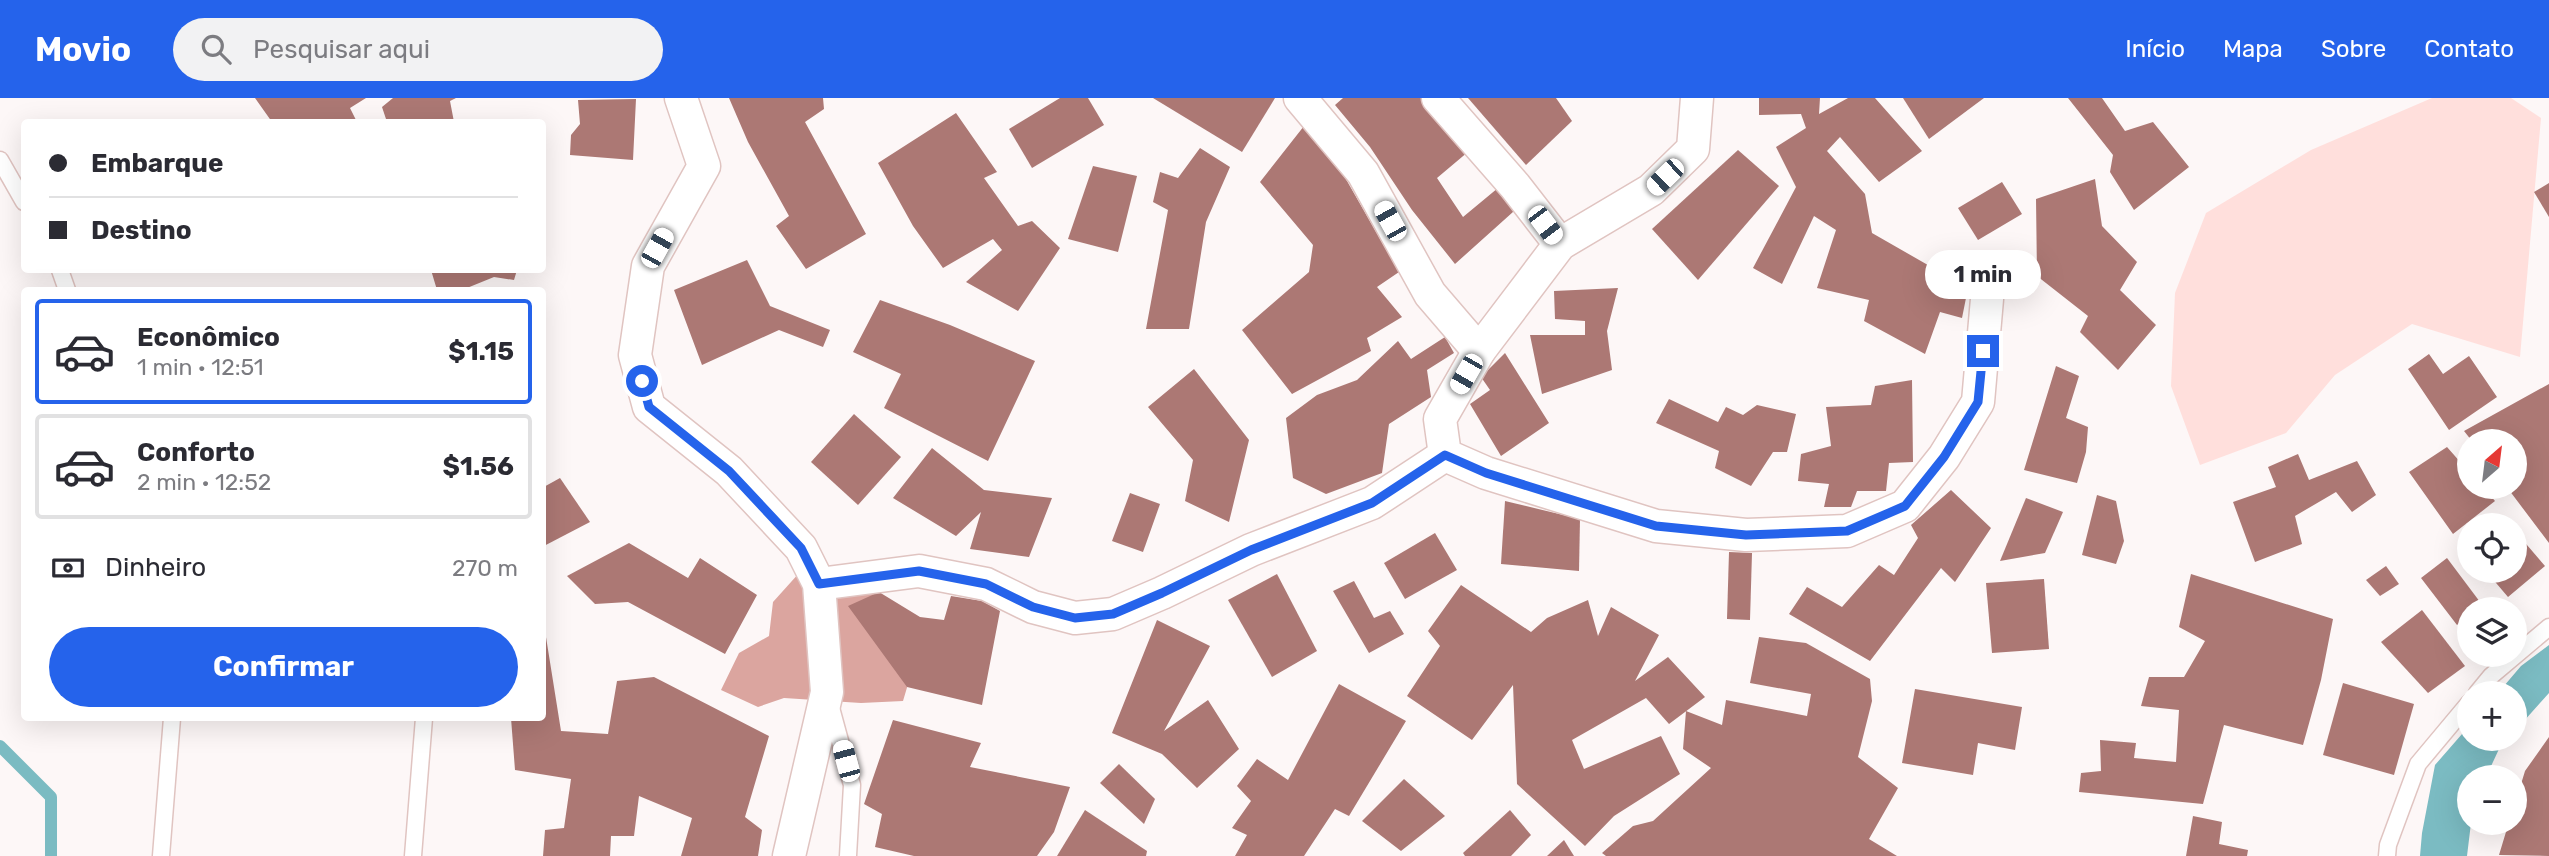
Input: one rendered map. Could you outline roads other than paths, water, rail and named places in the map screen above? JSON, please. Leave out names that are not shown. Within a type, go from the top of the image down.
[{"type":"street","points":[[681,98],[704,166],[648,266],[635,355],[649,407],[729,471],[801,548],[819,584],[827,692],[789,856]]},
{"type":"street","points":[[1300,98],[1363,173],[1430,294],[1479,351]]},
{"type":"street","points":[[1438,98],[1515,186],[1560,244]]},
{"type":"street","points":[[1445,455],[1440,419],[1479,351],[1560,244],[1650,190],[1693,149],[1697,98]]},
{"type":"street","points":[[1445,455],[1486,473],[1656,526],[1746,535],[1847,531],[1905,506],[1944,457],[1978,402],[1987,299]]},
{"type":"street","points":[[819,584],[919,571],[986,584],[1033,607],[1075,618],[1113,614],[1251,550],[1372,503],[1445,455]]},
{"type":"lane","points":[[0,160],[21,197]]},
{"type":"lane","points":[[2487,681],[2549,627]]},
{"type":"lane","points":[[827,692],[852,785],[848,856]]},
{"type":"lane","points":[[2387,856],[2388,845],[2418,764],[2457,717]]},
{"type":"lane","points":[[161,856],[173,721]]},
{"type":"lane","points":[[413,856],[425,721]]},
{"type":"water","points":[[2549,645],[2549,693],[2527,718],[2527,681],[2508,681],[2520,667],[2527,667],[2527,662]]},
{"type":"water","points":[[2457,740],[2457,751],[2498,751],[2492,765],[2457,765],[2457,835],[2470,835],[2467,856],[2420,856],[2435,765]]},
{"type":"waterway","points":[[0,746],[51,797],[51,856]]}]
